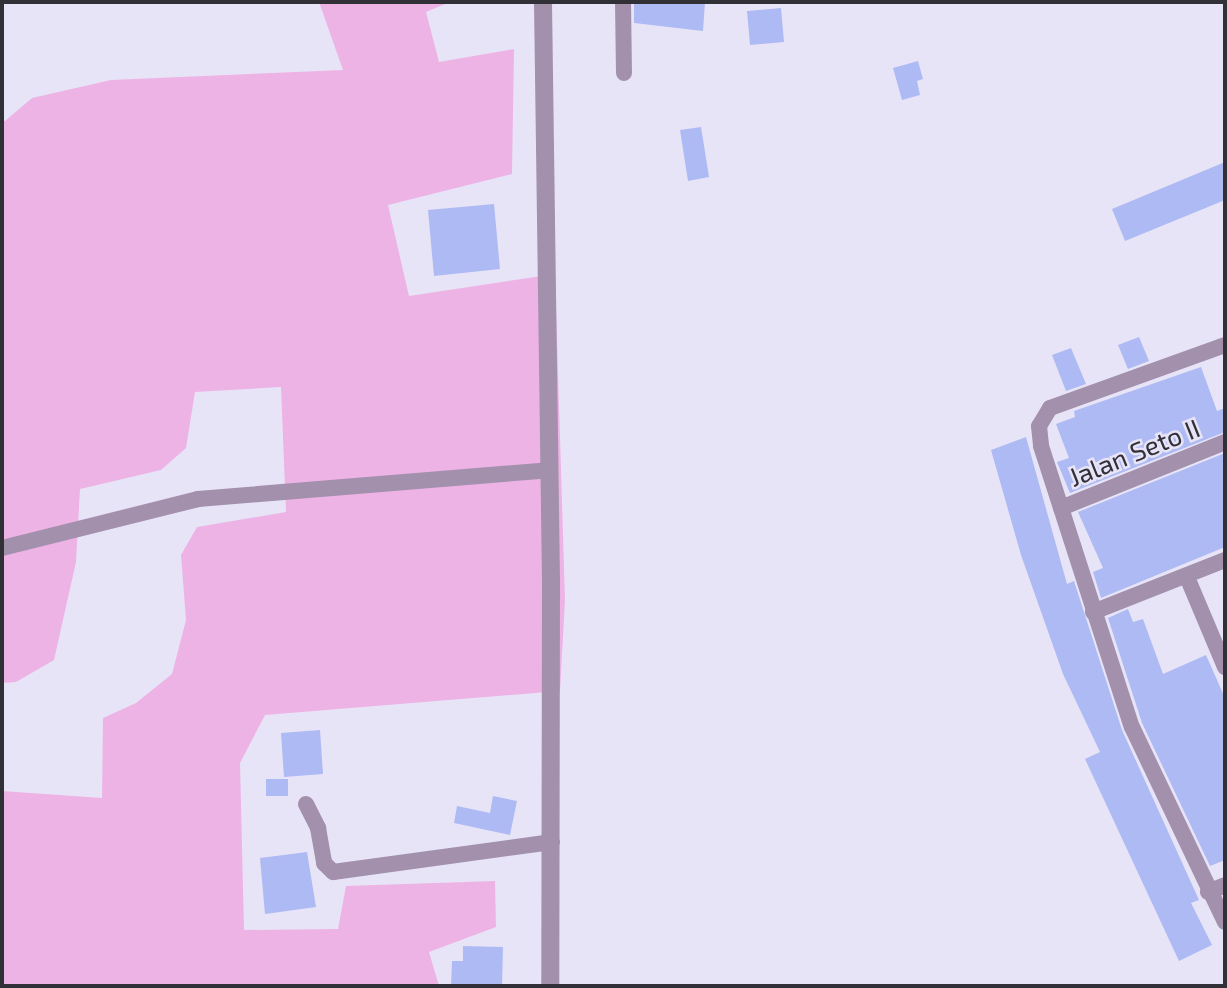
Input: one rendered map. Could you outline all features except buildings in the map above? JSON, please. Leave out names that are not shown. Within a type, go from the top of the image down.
[{"type":"street","points":[[543,2],[552,842],[550,986]]},
{"type":"street","points":[[623,2],[624,73]]},
{"type":"street","points":[[1225,345],[1043,413],[1041,446],[1132,727],[1208,892],[1225,922]]},
{"type":"street","name":"Jalan Seto II","points":[[1061,508],[1225,442]]},
{"type":"street","points":[[2,548],[198,499],[549,470]]},
{"type":"street","points":[[1093,612],[1225,561]]},
{"type":"street","points":[[1187,577],[1225,667]]},
{"type":"street","points":[[306,804],[318,828],[324,863],[333,872],[552,842]]},
{"type":"street","points":[[1208,892],[1225,885]]},
{"type":"shaded area","points":[[319,2],[450,2],[426,12],[439,62],[514,49],[512,174],[388,205],[409,296],[555,274],[565,600],[560,691],[265,715],[240,763],[244,930],[338,929],[346,886],[495,881],[496,927],[429,952],[439,986],[2,986],[2,791],[102,798],[103,718],[136,703],[172,674],[186,620],[181,555],[197,527],[286,512],[281,387],[195,392],[186,448],[161,470],[80,489],[76,562],[54,660],[16,682],[2,683],[2,119],[5,121],[32,98],[111,80],[343,70]]}]
